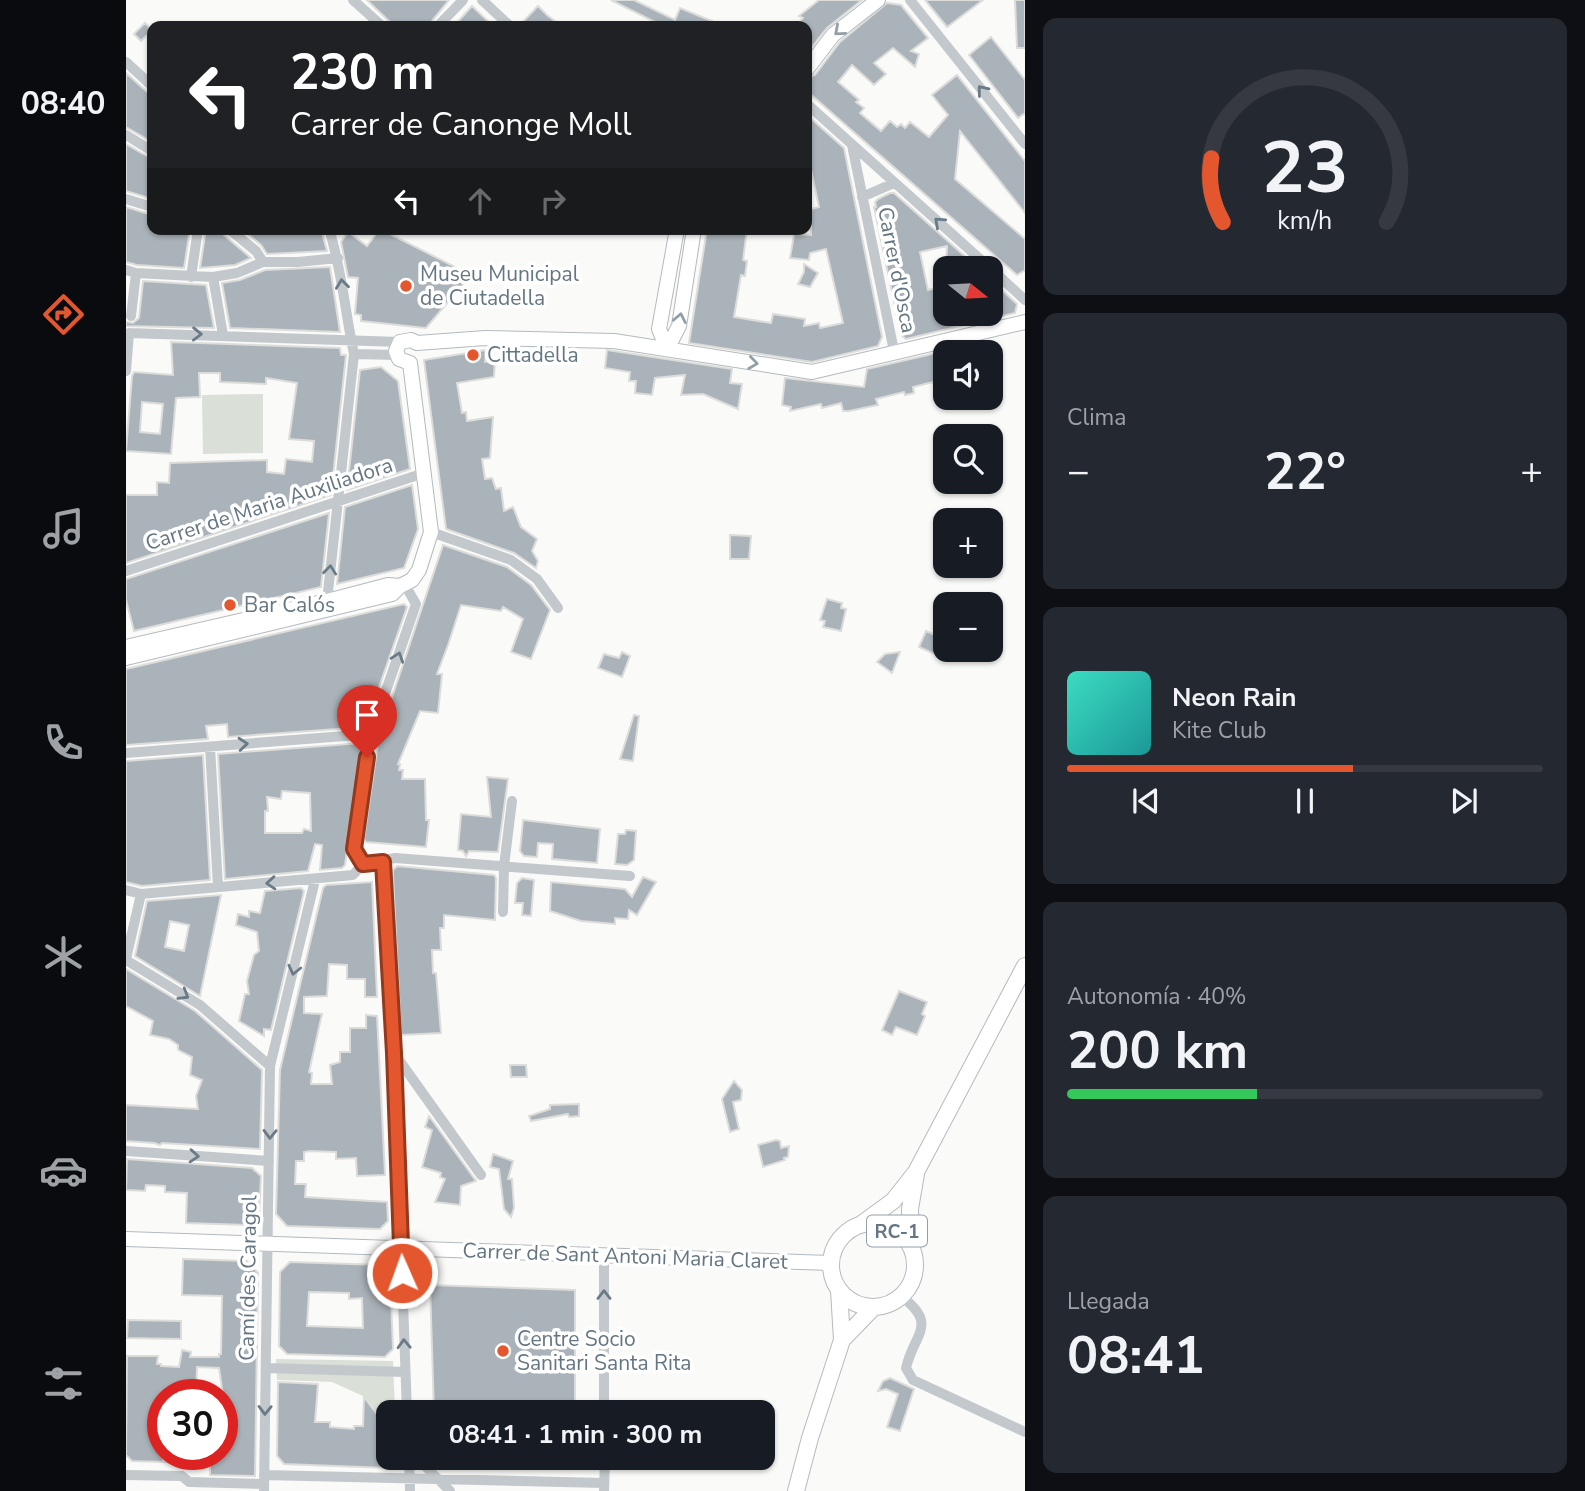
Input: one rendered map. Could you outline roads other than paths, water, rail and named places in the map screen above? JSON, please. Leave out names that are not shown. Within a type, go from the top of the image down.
[{"type":"main road","name":"RC-1","points":[[831,1263],[833,1250],[840,1238],[893,1201],[916,1172],[1025,966]]},
{"type":"main road","name":"RC-1","points":[[901,1296],[910,1285],[914,1273],[910,1209],[916,1172]]},
{"type":"main road","name":"RC-1","points":[[863,1223],[878,1222],[892,1227],[903,1235],[911,1247]]},
{"type":"main road","points":[[831,1263],[831,1273],[839,1290],[860,1305],[884,1306],[901,1296]]},
{"type":"main road","points":[[796,1491],[842,1340],[839,1290]]},
{"type":"main road","points":[[842,1340],[874,1307]]},
{"type":"street","points":[[353,0],[376,21]]},
{"type":"street","points":[[443,21],[463,0]]},
{"type":"street","points":[[482,0],[505,21]]},
{"type":"street","points":[[812,62],[833,35],[878,0]]},
{"type":"street","points":[[910,0],[1025,144]]},
{"type":"street","points":[[126,62],[147,81]]},
{"type":"street","points":[[812,109],[976,256]]},
{"type":"street","points":[[126,135],[147,149]]},
{"type":"street","name":"Carrer d'Osca","points":[[852,145],[894,351]]},
{"type":"street","name":"Carrer d'Osca","points":[[862,197],[894,183]]},
{"type":"street","points":[[126,199],[147,205]]},
{"type":"street","points":[[191,278],[197,235]]},
{"type":"street","points":[[236,235],[256,251],[263,262]]},
{"type":"street","points":[[298,617],[303,609],[326,604],[327,601],[354,354],[347,331],[338,258],[331,235]]},
{"type":"street","points":[[667,349],[659,329],[676,235]]},
{"type":"street","points":[[667,349],[679,326],[693,235]]},
{"type":"street","points":[[131,316],[131,271],[191,278],[213,277],[237,273],[263,262],[338,258]]},
{"type":"street","points":[[213,277],[223,335]]},
{"type":"street","points":[[1003,280],[1025,299]]},
{"type":"street","points":[[354,354],[398,348],[411,340],[417,343],[485,338],[618,342],[812,372],[1025,321]]},
{"type":"street","points":[[618,342],[651,335],[659,329]]},
{"type":"street","points":[[126,371],[127,332],[351,339],[398,348]]},
{"type":"street","points":[[410,363],[419,356],[417,343]]},
{"type":"street","points":[[398,348],[402,361],[410,363]]},
{"type":"street","points":[[126,658],[392,594],[419,570],[431,532],[410,363]]},
{"type":"street","name":"Carrer de Maria Auxiliadora","points":[[126,571],[415,476],[424,476]]},
{"type":"street","points":[[431,532],[511,560],[537,579],[558,608]]},
{"type":"street","points":[[126,647],[388,585],[402,586],[416,604],[371,734],[354,849],[363,864]]},
{"type":"street","points":[[126,753],[371,734]]},
{"type":"street","points":[[209,747],[218,887]]},
{"type":"street","points":[[503,912],[512,801]]},
{"type":"street","points":[[126,890],[141,894],[315,880],[352,875],[363,864],[396,858],[630,876]]},
{"type":"street","points":[[383,862],[394,1053],[406,1400]]},
{"type":"street","name":"Camí des Caragol","points":[[264,1483],[270,1066],[315,880]]},
{"type":"street","points":[[141,894],[126,960],[201,1005],[270,1066]]},
{"type":"street","points":[[394,1053],[481,1175]]},
{"type":"street","points":[[126,1151],[269,1161]]},
{"type":"street","name":"Carrer de Sant Antoni Maria Claret","points":[[126,1239],[831,1263]]},
{"type":"street","points":[[604,1255],[604,1400]]},
{"type":"street","points":[[901,1296],[920,1312],[923,1321],[906,1368],[913,1380],[1025,1432]]},
{"type":"street","points":[[266,1368],[405,1372]]},
{"type":"street","points":[[430,1470],[450,1491]]},
{"type":"street","points":[[126,1475],[182,1476],[189,1482],[264,1483],[347,1478],[410,1485],[442,1481],[604,1487]]},
{"type":"street","points":[[347,1478],[347,1491]]},
{"type":"place","name":"Museu Municipal de Ciutadella","points":[[406,286]]},
{"type":"place","name":"Cittadella","points":[[473,355]]},
{"type":"place","name":"Bar Calós","points":[[230,605]]},
{"type":"place","name":"Centre Socio Sanitari Santa Rita","points":[[503,1351]]}]
